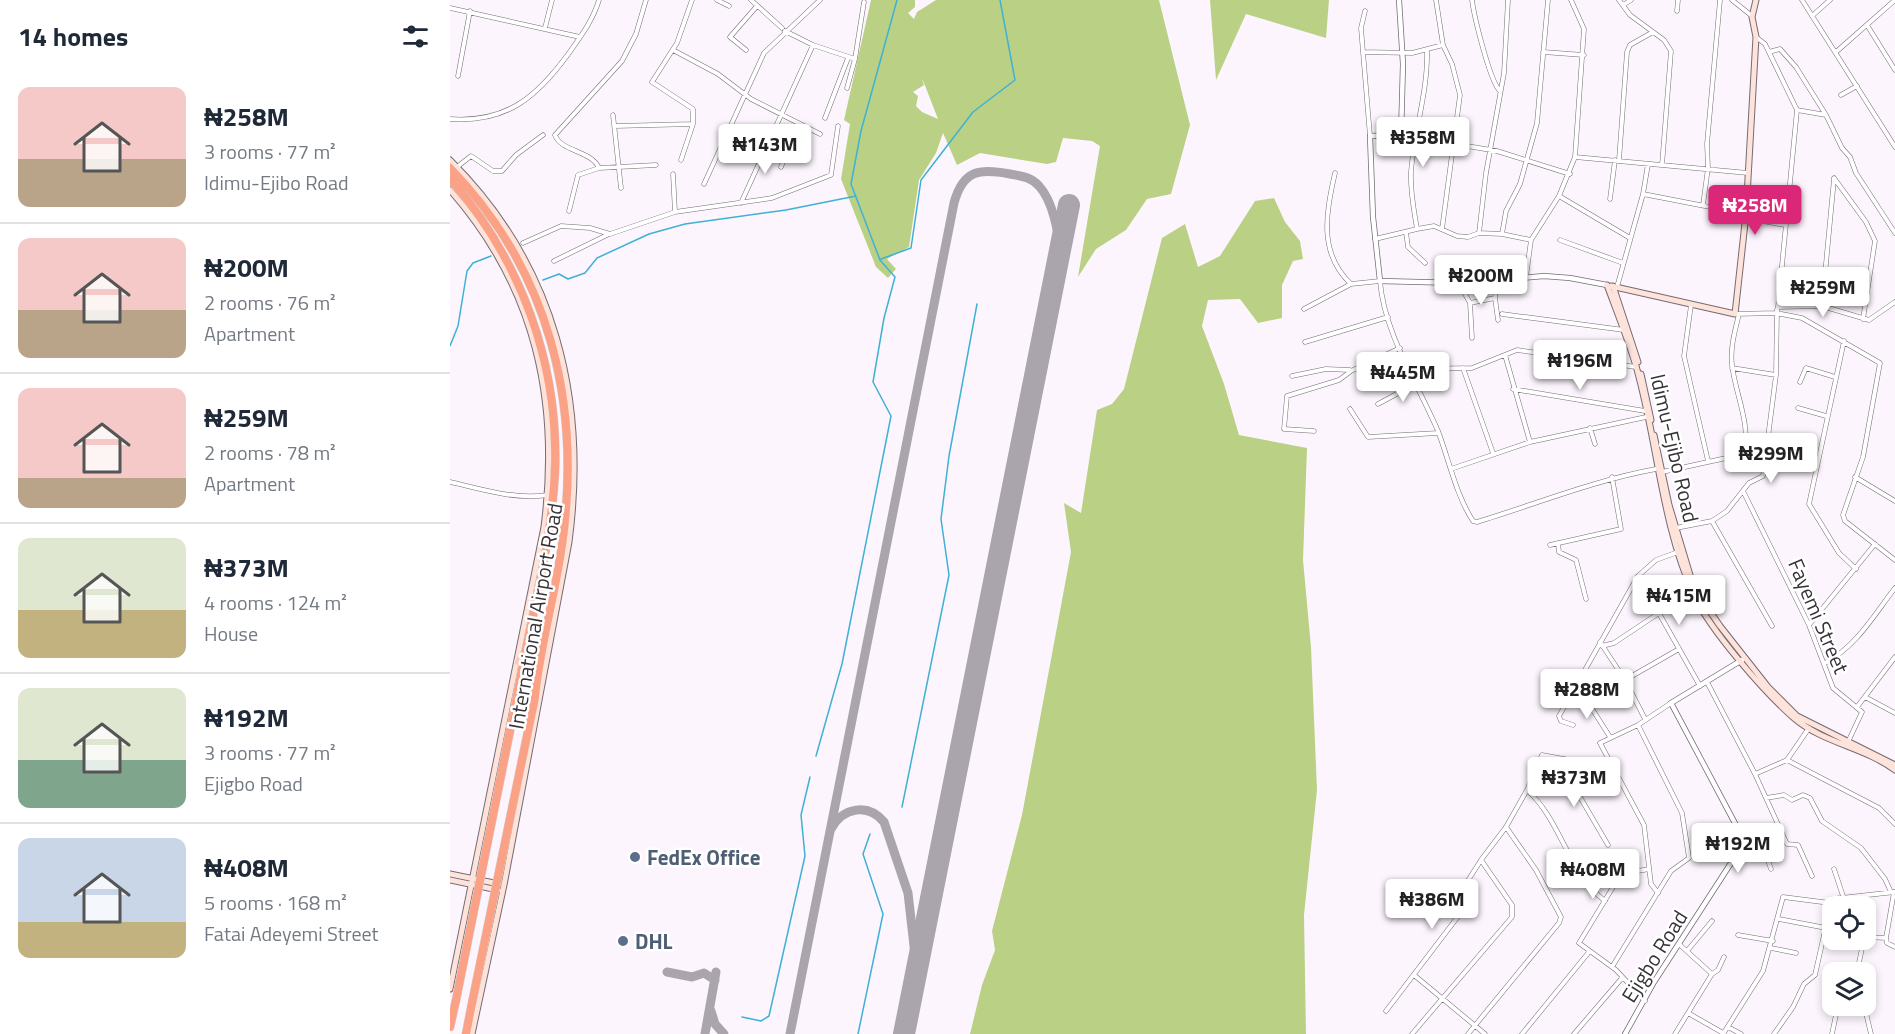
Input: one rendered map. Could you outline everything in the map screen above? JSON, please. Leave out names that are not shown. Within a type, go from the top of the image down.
[{"type":"highway","name":"International Airport Road","points":[[454,168],[489,213],[522,264],[551,338],[565,404],[568,462],[566,518],[544,662],[466,1034]]},
{"type":"highway","name":"International Airport Road","points":[[450,179],[486,224],[512,269],[533,319],[549,380],[555,431],[552,499],[526,647],[450,1028]]},
{"type":"main road","points":[[1612,286],[1737,314],[1756,37],[1752,17],[1756,0]]},
{"type":"main road","name":"International Airport Road","points":[[450,160],[454,168]]},
{"type":"main road","name":"International Airport Road","points":[[450,190],[487,239],[509,276],[527,324],[546,395],[551,451],[547,504],[518,662],[450,989]]},
{"type":"main road","name":"Idimu-Ejibo Road","points":[[1612,286],[1635,359],[1678,552],[1694,597],[1765,690],[1795,719],[1895,770]]},
{"type":"main road","name":"Idimu-Ejibo Road","points":[[1612,286],[1635,359],[1659,471],[1698,594],[1742,660],[1797,716],[1895,765]]},
{"type":"main road","points":[[518,662],[526,647]]},
{"type":"main road","name":"International Airport Road","points":[[472,1034],[505,878],[544,662]]},
{"type":"main road","points":[[474,872],[482,877],[495,880],[505,878]]},
{"type":"main road","points":[[450,874],[472,882]]},
{"type":"main road","points":[[450,880],[503,888]]},
{"type":"street","points":[[545,28],[552,0]]},
{"type":"street","points":[[450,119],[469,121],[507,112],[544,86],[580,37],[599,0]]},
{"type":"street","points":[[599,168],[594,160],[559,141],[555,135],[622,61],[636,34],[646,0]]},
{"type":"street","points":[[681,160],[694,114],[690,106],[653,84],[653,79],[673,50],[692,0]]},
{"type":"street","points":[[717,0],[729,6]]},
{"type":"street","points":[[751,0],[783,30],[813,45],[855,59]]},
{"type":"street","points":[[704,184],[764,53],[783,30],[820,0]]},
{"type":"street","points":[[1399,0],[1403,53],[1401,135]]},
{"type":"street","points":[[1436,0],[1443,45],[1452,64],[1460,95],[1442,229]]},
{"type":"street","points":[[1472,0],[1478,34],[1495,86],[1501,92]]},
{"type":"street","points":[[1479,233],[1501,92],[1508,0]]},
{"type":"street","points":[[1502,234],[1506,211],[1520,184],[1537,123],[1548,0]]},
{"type":"street","points":[[1526,277],[1531,240],[1559,196],[1570,174],[1575,157],[1584,55],[1583,24],[1571,0]]},
{"type":"street","points":[[1619,0],[1637,21],[1669,45],[1671,51],[1662,165]]},
{"type":"street","points":[[1623,5],[1630,0]]},
{"type":"street","points":[[1677,11],[1678,0]]},
{"type":"street","points":[[1703,205],[1708,168],[1707,144],[1720,0]]},
{"type":"street","points":[[1732,0],[1752,17]]},
{"type":"street","points":[[1802,0],[1895,147]]},
{"type":"street","points":[[1812,16],[1830,0]]},
{"type":"street","points":[[1836,51],[1895,0]]},
{"type":"street","points":[[847,88],[855,59],[864,2]]},
{"type":"street","points":[[746,50],[730,37],[757,6]]},
{"type":"street","points":[[450,8],[580,37]]},
{"type":"street","points":[[458,76],[470,11]]},
{"type":"street","points":[[1365,11],[1361,28],[1370,136],[1375,239],[1382,299],[1471,518],[1477,522],[1612,477],[1659,471],[1740,455],[1744,452],[1746,433],[1732,368],[1732,344],[1737,314],[1822,306],[1863,319],[1871,319],[1895,302]]},
{"type":"street","points":[[1867,25],[1895,70]]},
{"type":"street","points":[[1610,199],[1617,160],[1627,52],[1630,45],[1653,32]]},
{"type":"street","points":[[1676,528],[1712,521],[1727,512],[1744,493],[1749,483],[1763,476],[1776,375],[1777,310],[1797,110],[1765,44],[1756,37]]},
{"type":"street","points":[[741,203],[813,45]]},
{"type":"street","points":[[1363,52],[1427,51],[1443,45]]},
{"type":"street","points":[[673,50],[717,74],[746,95],[818,133]]},
{"type":"street","points":[[1769,52],[1780,50],[1796,67],[1826,115],[1842,148],[1850,157],[1856,174],[1895,233]]},
{"type":"street","points":[[1417,229],[1411,194],[1416,136],[1427,78],[1427,51]]},
{"type":"street","points":[[1543,52],[1584,55]]},
{"type":"street","points":[[825,118],[848,58]]},
{"type":"street","points":[[1841,96],[1857,86]]},
{"type":"street","points":[[1797,110],[1826,115]]},
{"type":"street","points":[[613,116],[621,188]]},
{"type":"street","points":[[615,126],[693,124]]},
{"type":"street","points":[[554,261],[610,234],[675,213],[772,198],[831,175],[838,126]]},
{"type":"street","points":[[454,168],[471,156],[493,171],[502,171],[516,155],[543,135]]},
{"type":"street","points":[[1370,136],[1416,136],[1454,142],[1526,159],[1570,174]]},
{"type":"street","points":[[770,140],[787,152],[780,167]]},
{"type":"street","points":[[1575,157],[1748,173]]},
{"type":"street","points":[[1304,309],[1339,293],[1351,284],[1380,281],[1497,282],[1526,277],[1570,278],[1612,286],[1623,263],[1644,194],[1648,164]]},
{"type":"street","points":[[569,211],[576,177],[599,168],[656,165]]},
{"type":"street","points":[[1335,173],[1325,233],[1342,276],[1351,284]]},
{"type":"street","points":[[673,174],[675,213]]},
{"type":"street","points":[[1822,306],[1834,178],[1860,212],[1875,241],[1863,319]]},
{"type":"street","points":[[1644,194],[1703,205],[1786,225]]},
{"type":"street","points":[[1559,196],[1630,238]]},
{"type":"street","points":[[523,243],[561,226],[610,234]]},
{"type":"street","points":[[1375,239],[1434,226],[1457,236],[1468,237],[1479,233],[1502,234],[1531,240]]},
{"type":"street","points":[[1406,232],[1408,247],[1425,263]]},
{"type":"street","points":[[1560,240],[1623,263]]},
{"type":"street","points":[[1497,282],[1495,298],[1498,320]]},
{"type":"street","points":[[1459,283],[1470,303],[1472,338]]},
{"type":"street","points":[[1470,303],[1495,298]]},
{"type":"street","points":[[1691,305],[1684,356],[1708,461]]},
{"type":"street","points":[[1777,310],[1802,318],[1880,363],[1863,457],[1843,519],[1895,560]]},
{"type":"street","points":[[1502,314],[1624,330]]},
{"type":"street","points":[[1305,342],[1388,317]]},
{"type":"street","points":[[1844,341],[1826,416],[1809,504],[1839,553],[1856,568]]},
{"type":"street","points":[[1314,431],[1284,429],[1287,396],[1339,380],[1351,370],[1400,348]]},
{"type":"street","points":[[1410,369],[1472,368],[1517,350],[1636,367]]},
{"type":"street","points":[[1505,355],[1530,442]]},
{"type":"street","points":[[1463,368],[1493,453]]},
{"type":"street","points":[[1732,368],[1776,375]]},
{"type":"street","points":[[1800,382],[1806,368],[1835,377]]},
{"type":"street","points":[[1292,376],[1326,369],[1351,370]]},
{"type":"street","points":[[1378,404],[1417,383]]},
{"type":"street","points":[[1513,389],[1646,414]]},
{"type":"street","points":[[1798,408],[1826,416]]},
{"type":"street","points":[[1350,409],[1368,437],[1438,433]]},
{"type":"street","points":[[1451,469],[1530,442],[1646,414]]},
{"type":"street","points":[[1590,428],[1594,444]]},
{"type":"street","points":[[1550,545],[1621,529],[1612,477]]},
{"type":"street","points":[[1856,477],[1894,499]]},
{"type":"street","points":[[450,482],[533,497],[547,504]]},
{"type":"street","name":"Fayemi Street","points":[[1744,493],[1809,625],[1833,688],[1857,707]]},
{"type":"street","points":[[533,497],[548,495]]},
{"type":"street","points":[[1712,521],[1772,626]]},
{"type":"street","points":[[1558,543],[1559,552],[1576,560],[1586,599]]},
{"type":"street","points":[[1809,625],[1875,544]]},
{"type":"street","points":[[1573,725],[1558,718],[1638,576],[1656,560],[1678,552]]},
{"type":"street","points":[[1638,576],[1701,686]]},
{"type":"street","points":[[1825,664],[1843,653],[1895,588]]},
{"type":"street","points":[[1601,644],[1614,643],[1659,613]]},
{"type":"street","points":[[1601,644],[1625,680],[1645,719]]},
{"type":"street","points":[[1625,680],[1679,649]]},
{"type":"street","points":[[1848,742],[1862,714],[1857,707],[1895,657]]},
{"type":"street","points":[[1658,893],[1651,888],[1644,825],[1600,743],[1638,725],[1742,660]]},
{"type":"street","points":[[1707,682],[1755,774],[1787,844],[1798,845],[1812,876]]},
{"type":"street","points":[[1573,693],[1589,704],[1610,738]]},
{"type":"street","points":[[1864,697],[1895,713]]},
{"type":"street","points":[[1671,703],[1737,827],[1739,844],[1763,847],[1771,869]]},
{"type":"street","points":[[1612,967],[1671,871],[1689,860],[1686,826],[1682,813],[1638,725]]},
{"type":"street","points":[[1755,774],[1787,760],[1809,728]]},
{"type":"street","points":[[1386,1011],[1466,906],[1460,893],[1506,827],[1527,790],[1542,755],[1595,765],[1608,760]]},
{"type":"street","points":[[1562,760],[1566,773],[1608,845]]},
{"type":"street","points":[[1787,760],[1879,808],[1895,824]]},
{"type":"street","points":[[1527,790],[1539,801],[1589,887],[1605,901]]},
{"type":"street","points":[[1766,798],[1784,795],[1792,800],[1803,795],[1810,798],[1822,821],[1861,848],[1893,892],[1886,938],[1887,944],[1895,947]]},
{"type":"street","points":[[1468,1034],[1562,917],[1536,870],[1506,827]]},
{"type":"street","name":"Ejigbo Road","points":[[1625,1034],[1733,860],[1739,844]]},
{"type":"street","points":[[1412,1034],[1514,911],[1482,860]]},
{"type":"street","points":[[1645,1001],[1612,967],[1579,943],[1621,874],[1649,869]]},
{"type":"street","points":[[1834,869],[1843,896],[1893,892]]},
{"type":"street","points":[[1688,1013],[1723,1034],[1757,983],[1771,948],[1784,896],[1822,902]]},
{"type":"street","points":[[1779,919],[1822,927]]},
{"type":"street","points":[[1687,951],[1712,921]]},
{"type":"street","points":[[1737,935],[1773,941]]},
{"type":"street","points":[[1876,938],[1886,938]]},
{"type":"street","points":[[1680,945],[1712,974]]},
{"type":"street","points":[[1774,1034],[1793,1007],[1804,984],[1815,975],[1822,945]]},
{"type":"street","points":[[1771,948],[1796,952]]},
{"type":"street","points":[[1522,1034],[1589,952]]},
{"type":"street","points":[[1675,1034],[1712,974],[1718,970],[1724,957]]},
{"type":"street","points":[[1414,975],[1485,1034]]},
{"type":"street","points":[[1574,1034],[1622,978]]},
{"type":"street","points":[[1832,1034],[1836,1016]]},
{"type":"street","points":[[1867,1016],[1871,1034]]},
{"type":"street","points":[[1728,1027],[1741,1034]]},
{"type":"green space","points":[[871,0],[915,0],[915,7],[908,13],[914,19],[917,12],[936,0],[1159,0],[1190,125],[1171,194],[1147,199],[1126,230],[1096,249],[1078,277],[1100,146],[1092,141],[1063,138],[1056,162],[1047,164],[980,153],[957,165],[943,133],[936,153],[919,180],[909,247],[887,259],[896,269],[888,278],[876,267],[841,179],[850,124],[844,120]],"holes":[[[922,79],[938,119],[922,112],[916,106],[918,96],[913,92],[924,85]]]},
{"type":"green space","points":[[1210,0],[1329,0],[1326,38],[1246,14],[1216,80]]},
{"type":"green space","points":[[1274,198],[1285,222],[1300,241],[1303,259],[1293,261],[1282,285],[1282,318],[1258,323],[1240,299],[1208,300],[1202,326],[1224,384],[1239,435],[1307,448],[1303,560],[1311,647],[1317,790],[1304,915],[1306,1034],[970,1034],[982,985],[995,950],[992,931],[1022,815],[1071,552],[1064,503],[1081,513],[1097,410],[1112,404],[1124,389],[1162,238],[1185,224],[1198,267],[1220,256],[1255,201]]},
{"type":"waterway","points":[[816,756],[842,664],[891,416],[873,382],[884,318],[895,277],[880,260],[851,184],[861,131],[897,0]]},
{"type":"waterway","points":[[881,259],[911,248],[921,180],[973,112],[1015,80],[1000,0]]},
{"type":"waterway","points":[[543,280],[559,274],[568,279],[585,273],[597,258],[649,234],[685,224],[786,210],[856,196]]},
{"type":"waterway","points":[[450,346],[458,326],[467,271],[473,263],[491,256]]},
{"type":"waterway","points":[[902,807],[949,575],[941,519],[949,456],[977,304]]},
{"type":"waterway","points":[[742,1017],[761,1021],[769,1016],[805,856],[801,815],[810,777]]},
{"type":"waterway","points":[[858,1034],[883,914],[863,854],[870,834]]},
{"type":"taxiway","points":[[790,1034],[954,203],[962,184],[974,174],[989,171],[1018,175],[1033,181],[1044,192],[1048,200],[1061,251]]},
{"type":"taxiway","points":[[831,829],[842,816],[856,810],[871,812],[884,822],[908,893],[917,972]]},
{"type":"taxiway","points":[[667,972],[692,977],[704,973],[715,980]]},
{"type":"taxiway","points":[[705,1034],[716,972]]},
{"type":"taxiway","points":[[711,1011],[715,1024],[724,1034]]},
{"type":"runway","points":[[904,1034],[1069,205]]},
{"type":"place","name":"FedEx Office","points":[[635,857]]},
{"type":"place","name":"DHL","points":[[623,941]]}]
